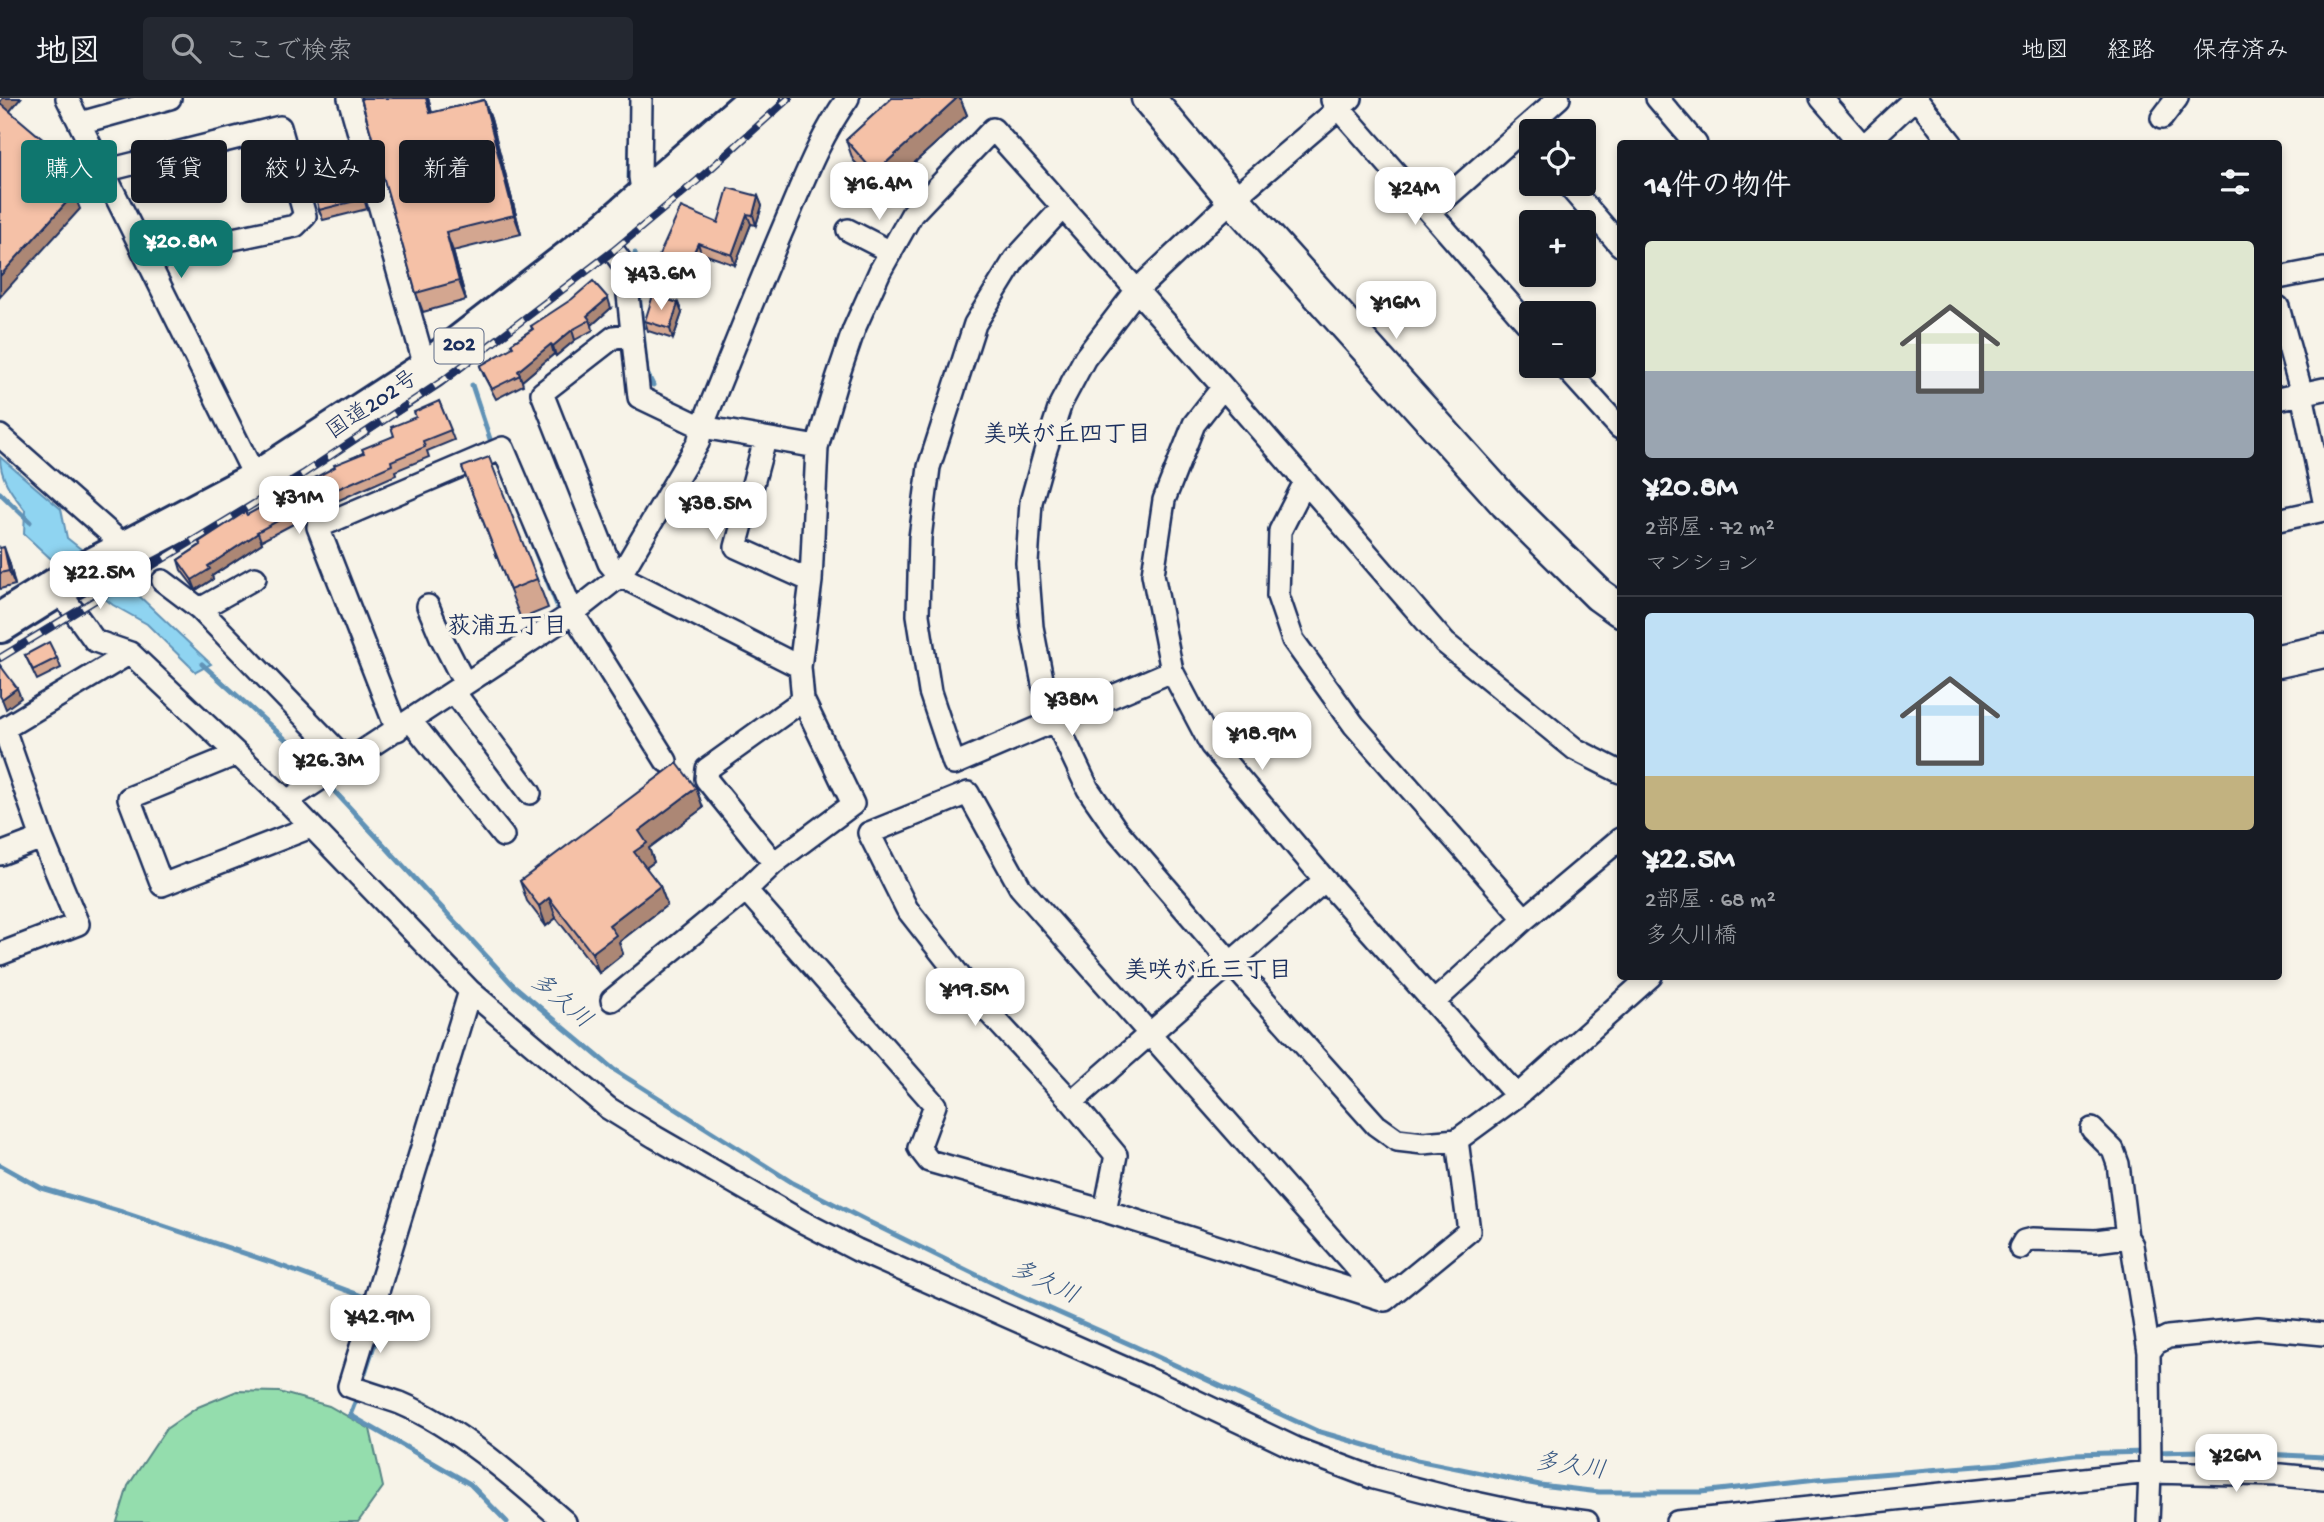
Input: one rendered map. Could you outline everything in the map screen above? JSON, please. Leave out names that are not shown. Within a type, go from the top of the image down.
[{"type":"highway","name":"国道202号","points":[[128,549],[257,481],[429,369],[602,235],[760,98]]},
{"type":"highway","name":"202","points":[[0,623],[128,549]]},
{"type":"street","points":[[68,98],[88,140]]},
{"type":"street","points":[[80,123],[170,98]]},
{"type":"street","points":[[349,98],[422,356],[429,369]]},
{"type":"street","points":[[642,98],[640,177],[643,197]]},
{"type":"street","points":[[286,801],[573,613],[620,576],[698,443],[702,427],[801,186],[830,123],[848,98]]},
{"type":"street","points":[[1148,98],[1233,199],[1506,503],[1599,595],[1617,608]]},
{"type":"street","points":[[1541,119],[1559,98]]},
{"type":"street","points":[[1657,98],[1693,140]]},
{"type":"street","points":[[1821,98],[1860,140]]},
{"type":"street","points":[[1869,140],[1916,98],[1949,140]]},
{"type":"street","points":[[2162,118],[2177,98]]},
{"type":"street","points":[[1519,314],[1430,212],[1340,101],[1137,290],[1085,358],[1061,403],[1031,502],[1027,563],[1032,627],[1043,684],[1056,721],[1088,789],[1115,828],[1376,1125],[1397,1140],[1423,1143],[1457,1140],[1517,1096],[1647,980]]},
{"type":"street","points":[[117,168],[279,127],[305,216],[295,226],[146,257]]},
{"type":"street","points":[[612,1000],[746,890],[774,863],[853,804],[803,701],[800,667],[811,581],[817,447],[854,329],[912,214],[993,129],[1223,387],[1445,643],[1575,749],[1617,770]]},
{"type":"street","points":[[1430,212],[1519,142]]},
{"type":"street","points":[[1577,196],[1617,242]]},
{"type":"street","points":[[117,198],[257,481]]},
{"type":"street","points":[[1063,207],[1015,259],[975,324],[929,467],[920,538],[918,615],[930,692],[954,764],[1172,671]]},
{"type":"street","points":[[848,230],[891,252]]},
{"type":"street","points":[[602,235],[625,267],[639,397],[702,427],[817,447]]},
{"type":"street","points":[[2282,277],[2324,269]]},
{"type":"street","points":[[2282,322],[2302,394],[2324,501]]},
{"type":"street","points":[[631,335],[614,337],[542,393],[609,563],[620,576],[800,667]]},
{"type":"street","points":[[1575,378],[1617,425]]},
{"type":"street","points":[[1223,387],[1194,424],[1164,500],[1153,574],[1172,671],[1212,745],[1325,880],[1517,1096]]},
{"type":"street","points":[[2282,398],[2324,389]]},
{"type":"street","points":[[0,436],[128,549]]},
{"type":"street","points":[[765,439],[736,547],[811,581]]},
{"type":"street","points":[[503,836],[404,725],[318,527],[495,452],[573,613],[666,761]]},
{"type":"street","points":[[1305,482],[1280,531],[1278,596],[1293,640],[1354,724],[1525,919]]},
{"type":"street","points":[[2282,519],[2324,510]]},
{"type":"street","points":[[200,609],[255,578]]},
{"type":"street","points":[[163,581],[200,609],[348,762]]},
{"type":"street","points":[[60,586],[95,641],[130,653],[286,801],[470,991],[608,1108],[729,1180],[857,1250],[1147,1378],[1297,1449],[1361,1473],[1477,1503],[1527,1514],[1587,1522]]},
{"type":"street","points":[[428,606],[460,688],[530,793]]},
{"type":"street","points":[[2282,660],[2324,651]]},
{"type":"street","points":[[0,954],[78,924],[42,838],[2,730],[130,653]]},
{"type":"street","points":[[774,863],[706,779],[706,769],[803,701]]},
{"type":"street","points":[[237,754],[129,798],[162,885],[311,827]]},
{"type":"street","points":[[1105,1211],[1116,1155],[1072,1102],[983,1006],[907,909],[869,833],[968,793],[1020,887],[1385,1300]]},
{"type":"street","points":[[0,854],[42,838]]},
{"type":"street","points":[[1434,1002],[1525,919],[1617,842]]},
{"type":"street","points":[[1072,1102],[1325,880]]},
{"type":"street","points":[[746,890],[935,1105],[919,1148],[929,1161],[1105,1211],[1385,1300]]},
{"type":"street","points":[[470,991],[374,1302],[357,1389],[401,1404],[458,1436],[517,1480],[565,1522]]},
{"type":"street","points":[[2092,1129],[2113,1150],[2118,1164],[2127,1237],[2132,1245],[2149,1352],[2148,1522]]},
{"type":"street","points":[[1385,1300],[1469,1231],[1457,1140]]},
{"type":"street","points":[[2020,1248],[2024,1241],[2032,1239],[2096,1241],[2127,1237]]},
{"type":"street","points":[[2149,1352],[2155,1343],[2168,1338],[2258,1328],[2324,1334]]},
{"type":"street","points":[[1677,1522],[2150,1469],[2324,1479]]},
{"type":"green space","points":[[237,1391],[279,1392],[329,1406],[370,1429],[383,1487],[358,1522],[117,1522],[128,1486],[166,1429],[198,1407]]},
{"type":"water","points":[[0,457],[61,509],[67,538],[135,592],[211,664],[196,672],[147,624],[113,605],[50,558],[24,534],[25,510],[4,479]]},
{"type":"building","points":[[361,98],[426,98],[430,113],[484,100],[494,140],[399,140],[399,203],[495,203],[495,142],[514,215],[446,232],[459,281],[416,293],[385,183],[385,140],[373,140]]},
{"type":"building","points":[[892,98],[957,98],[875,173],[846,140]]},
{"type":"building","points":[[0,103],[44,140],[21,140],[21,203],[66,203],[0,276]]},
{"type":"building","points":[[728,188],[758,196],[753,215],[747,214],[732,255],[698,243],[686,270],[658,258],[681,207],[718,223]]},
{"type":"building","points":[[317,203],[347,203],[319,210]]},
{"type":"building","points":[[593,281],[608,298],[587,316],[590,320],[572,330],[553,346],[551,344],[518,371],[520,375],[492,389],[480,366],[513,347],[511,344],[533,329],[531,326],[572,299]]},
{"type":"building","points":[[653,295],[678,303],[670,329],[645,321]]},
{"type":"building","points":[[439,401],[451,430],[423,441],[425,447],[391,461],[392,465],[333,491],[257,532],[192,580],[178,560],[201,545],[199,542],[245,512],[247,515],[335,467],[334,465],[364,453],[362,449],[394,436],[391,427],[416,417],[414,412]]},
{"type":"building","points":[[489,457],[537,579],[510,590],[462,467]]},
{"type":"building","points":[[4,547],[9,571],[0,573],[0,548]]},
{"type":"building","points":[[49,642],[57,658],[33,670],[25,655]]},
{"type":"building","points":[[0,665],[17,688],[2,699],[0,696]]},
{"type":"building","points":[[677,763],[696,788],[639,831],[647,843],[634,852],[660,886],[609,925],[616,935],[592,953],[549,898],[539,906],[520,881]]},
{"type":"waterway","points":[[629,178],[630,142]]},
{"type":"waterway","points":[[635,253],[647,373],[653,385]]},
{"type":"waterway","points":[[472,385],[493,448]]},
{"type":"waterway","name":"多久川","points":[[0,493],[30,522]]},
{"type":"waterway","points":[[526,529],[559,610]]},
{"type":"waterway","name":"多久川","points":[[202,664],[293,746],[319,775]]},
{"type":"waterway","name":"多久川","points":[[326,782],[512,984],[613,1069],[793,1183],[1003,1288],[1317,1431],[1417,1460],[1540,1485],[1599,1492],[1701,1492],[1817,1479],[2003,1464],[2074,1454],[2146,1452]]},
{"type":"waterway","points":[[0,1165],[41,1188],[122,1212],[370,1299]]},
{"type":"waterway","points":[[361,1385],[387,1306],[379,1303]]},
{"type":"waterway","points":[[358,1395],[350,1415],[470,1484],[507,1522]]},
{"type":"waterway","name":"多久川","points":[[2156,1452],[2202,1451],[2324,1457]]},
{"type":"railway","points":[[0,658],[303,474],[444,380],[613,251],[698,180],[789,98]]},
{"type":"district","name":"美咲が丘四丁目","points":[[1067,436]]},
{"type":"district","name":"荻浦五丁目","points":[[507,628]]},
{"type":"district","name":"美咲が丘三丁目","points":[[1208,972]]}]
